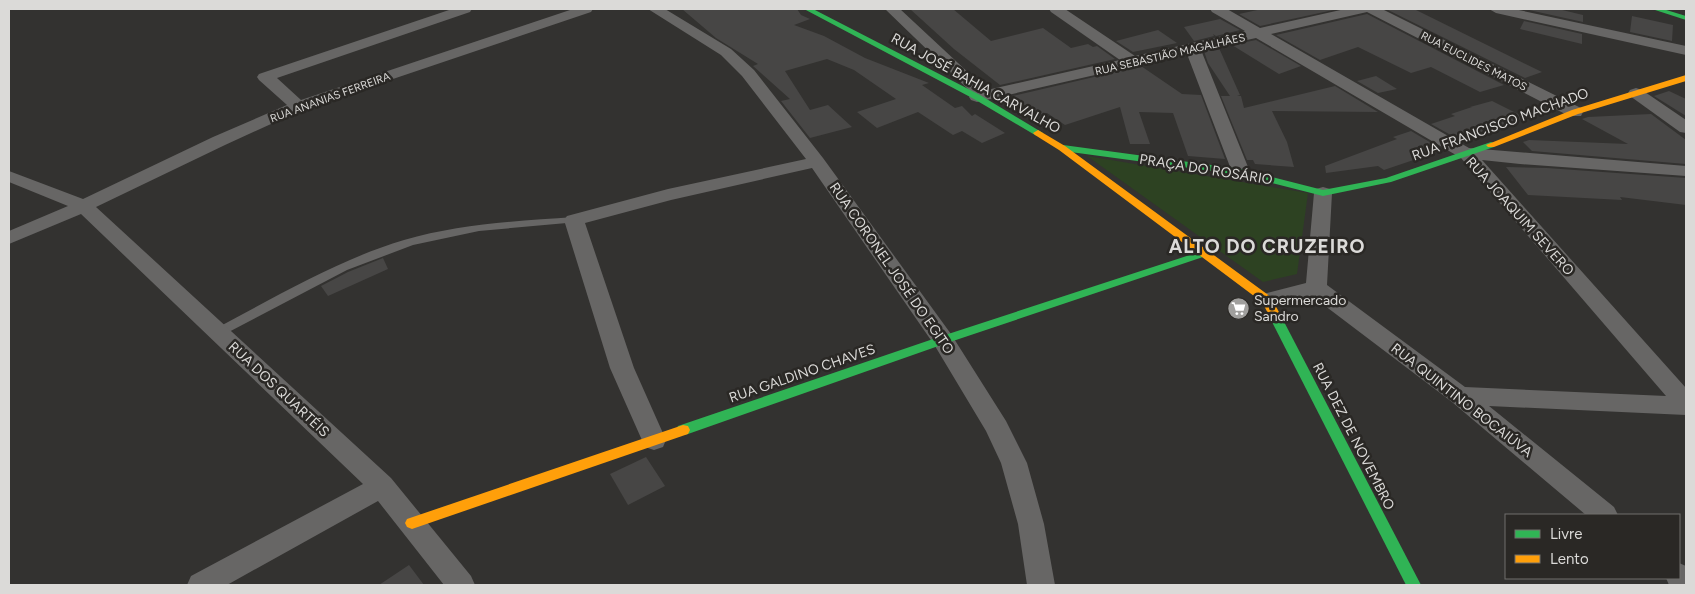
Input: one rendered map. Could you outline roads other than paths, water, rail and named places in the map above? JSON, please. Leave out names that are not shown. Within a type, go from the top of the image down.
[{"type":"street","points":[[298,106],[280,88],[265,77],[465,9]]},
{"type":"street","name":"RUA ANANIAS FERREIRA","points":[[9,238],[84,206],[219,141],[298,106],[586,9]]},
{"type":"street","name":"RUA CORONEL JOSÉ DO EGITO","points":[[655,9],[726,52],[742,68],[817,162],[943,340],[998,428],[1014,463],[1031,524],[1042,585]]},
{"type":"street","name":"RUA JOSÉ BAHIA CARVALHO","points":[[808,9],[981,97],[1062,148],[1202,254],[1267,300]]},
{"type":"street","points":[[892,9],[951,62],[981,97]]},
{"type":"street","points":[[1056,9],[1133,62]]},
{"type":"street","name":"RUA JOAQUIM SEVERO","points":[[1217,9],[1469,154],[1686,404]]},
{"type":"street","name":"RUA SEBASTIÃO MAGALHÂES","points":[[981,97],[1363,9]]},
{"type":"street","name":"RUA EUCLIDES MATOS","points":[[1372,9],[1575,112]]},
{"type":"street","points":[[1496,9],[1686,51]]},
{"type":"street","points":[[1656,9],[1686,18]]},
{"type":"street","points":[[1193,49],[1241,172]]},
{"type":"street","name":"RUA FRANCISCO MACHADO","points":[[1323,193],[1388,180],[1469,154],[1575,112],[1686,78]]},
{"type":"street","points":[[1636,94],[1686,128]]},
{"type":"street","name":"PRAÇA DO ROSÁRIO","points":[[1062,148],[1241,172],[1323,193]]},
{"type":"street","points":[[1469,154],[1686,171]]},
{"type":"street","points":[[654,440],[622,368],[574,220],[695,188],[817,162]]},
{"type":"street","points":[[9,176],[84,206]]},
{"type":"street","points":[[1267,300],[1316,288],[1323,193]]},
{"type":"street","name":"RUA DOS QUARTÉIS","points":[[84,206],[382,486],[461,585]]},
{"type":"street","name":"RUA GALDINO CHAVES","points":[[412,523],[943,340],[1202,254]]},
{"type":"street","name":"RUA QUINTINO BOCAIÚVA","points":[[1316,288],[1460,396],[1604,514]]},
{"type":"street","name":"RUA DEZ DE NOVEMBRO","points":[[1267,300],[1414,585]]},
{"type":"street","points":[[1460,396],[1686,404]]},
{"type":"street","points":[[201,585],[382,486]]},
{"type":"lane","points":[[219,332],[341,268],[388,249],[446,234],[498,225],[574,220]]},
{"type":"place","name":"Supermercado Sandro","points":[[1238,308]]},
{"type":"district","name":"ALTO DO CRUZEIRO","points":[[1267,246]]}]
